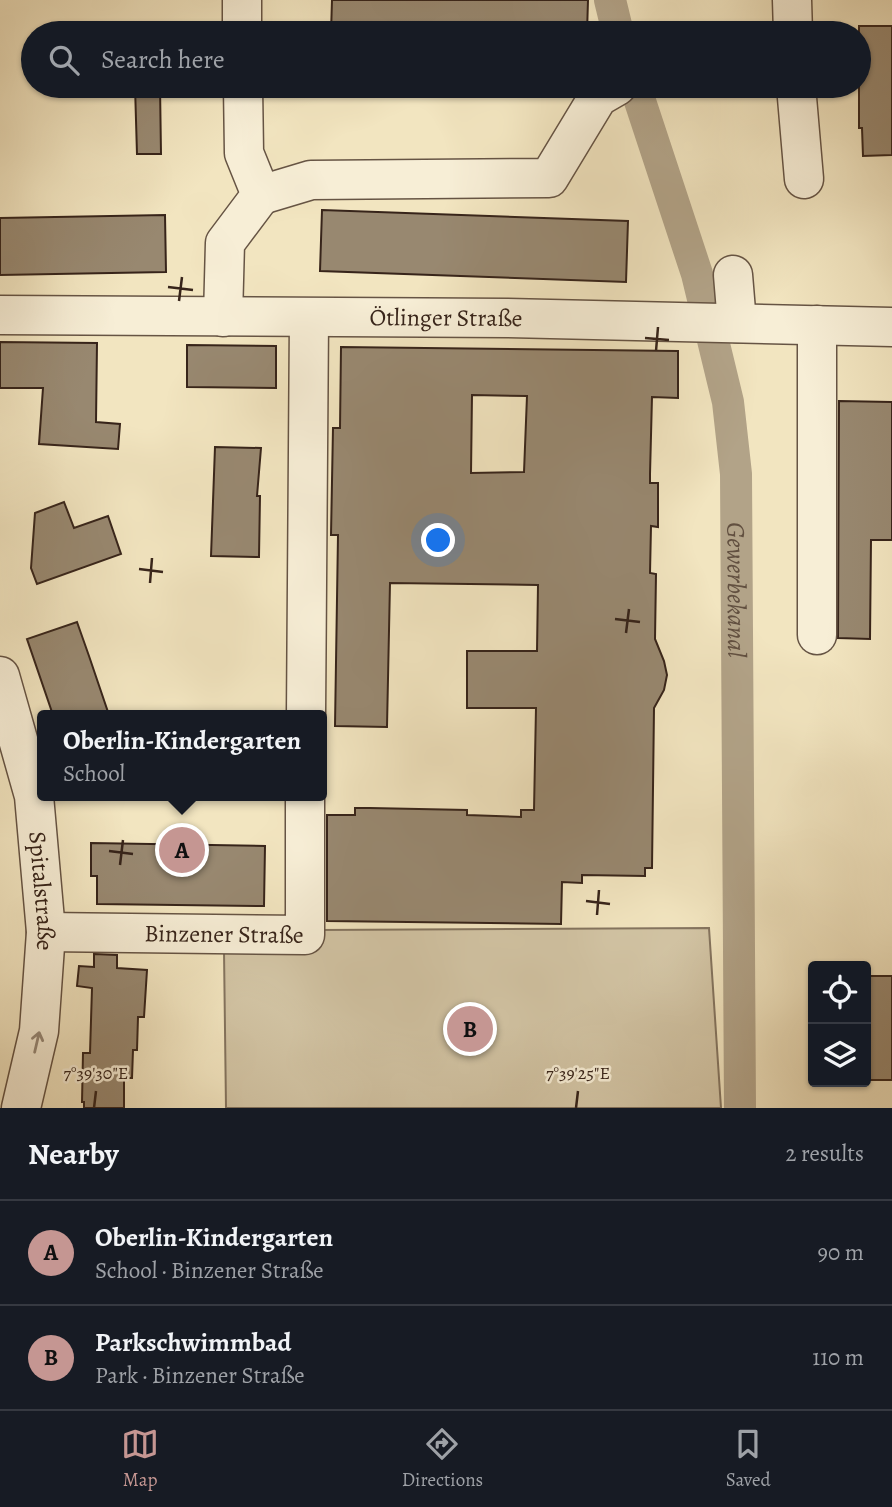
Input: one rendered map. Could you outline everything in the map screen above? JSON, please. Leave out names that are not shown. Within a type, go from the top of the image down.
[{"type":"street","points":[[242,0],[242,21]]},
{"type":"street","points":[[792,0],[793,21]]},
{"type":"street","points":[[243,98],[244,153],[261,195]]},
{"type":"street","points":[[223,317],[225,243],[261,195],[311,180],[549,177],[597,98]]},
{"type":"street","points":[[797,98],[804,179]]},
{"type":"street","points":[[718,324],[733,275]]},
{"type":"street","name":"Ötlinger Straße","points":[[0,315],[509,318],[892,327]]},
{"type":"street","points":[[306,710],[309,318]]},
{"type":"street","points":[[817,325],[817,635]]},
{"type":"street","name":"Spitalstraße","points":[[0,676],[34,796],[46,932],[39,1031],[21,1108]]},
{"type":"street","name":"Binzener Straße","points":[[46,932],[304,935],[305,801]]},
{"type":"shaded area","points":[[709,928],[721,1108],[226,1108],[224,951],[317,930]]},
{"type":"building","points":[[332,0],[588,0],[587,21],[331,21]]},
{"type":"building","points":[[871,26],[892,26],[892,155],[863,156],[862,128],[859,128],[859,98],[871,98]]},
{"type":"building","points":[[135,98],[160,98],[161,154],[137,154]]},
{"type":"building","points":[[322,210],[628,221],[626,282],[320,271]]},
{"type":"building","points":[[165,215],[166,272],[0,275],[0,218]]},
{"type":"building","points":[[0,342],[97,343],[96,422],[120,424],[118,449],[39,444],[43,388],[0,388]]},
{"type":"building","points":[[187,345],[276,346],[276,388],[187,387]]},
{"type":"building","points":[[341,347],[678,351],[678,398],[652,397],[650,483],[658,483],[658,527],[651,526],[650,573],[656,574],[655,639],[667,675],[664,690],[654,708],[652,868],[645,868],[645,876],[582,875],[582,883],[562,882],[561,924],[327,921],[327,815],[355,815],[355,808],[370,808],[467,810],[467,815],[521,817],[521,810],[534,810],[536,708],[467,708],[467,651],[537,651],[538,585],[390,583],[387,727],[335,726],[338,535],[331,535],[333,428],[340,428]],"holes":[[[472,395],[527,396],[524,472],[471,473]]]},
{"type":"building","points":[[839,401],[892,402],[892,540],[871,540],[870,639],[838,638]]},
{"type":"building","points":[[215,447],[261,448],[257,496],[260,496],[259,557],[211,556]]},
{"type":"building","points":[[64,502],[74,528],[108,516],[121,554],[37,584],[31,568],[35,513]]},
{"type":"building","points":[[77,622],[107,710],[51,710],[27,639]]},
{"type":"building","points":[[91,843],[265,846],[264,906],[97,904],[97,876],[91,876]]},
{"type":"building","points":[[94,954],[117,955],[117,968],[147,970],[144,1017],[138,1017],[137,1050],[133,1050],[132,1078],[124,1078],[124,1108],[84,1108],[82,1102],[83,1053],[90,1053],[92,988],[77,986],[79,966],[94,967]]},
{"type":"building","points":[[871,976],[892,976],[892,1080],[871,1080]]},
{"type":"waterway","name":"Gewerbekanal","points":[[610,0],[615,21]]},
{"type":"waterway","name":"Gewerbekanal","points":[[639,98],[697,274],[728,402],[736,474],[740,1108]]},
{"type":"place","name":"Oberlin-Kindergarten","points":[[182,850]]},
{"type":"place","name":"Parkschwimmbad","points":[[470,1029]]}]
